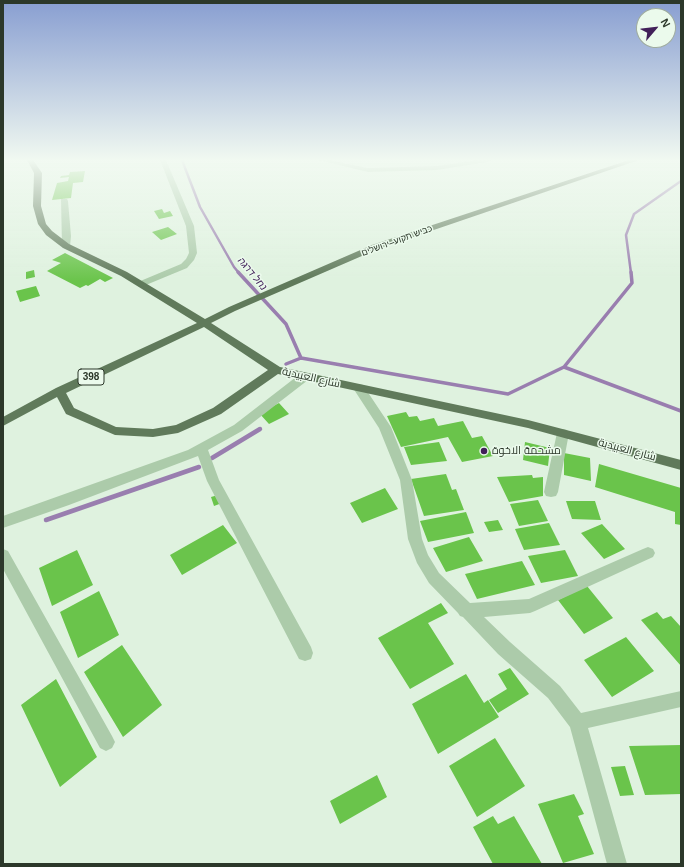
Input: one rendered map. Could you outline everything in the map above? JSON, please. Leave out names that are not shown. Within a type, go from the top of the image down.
[{"type":"main road","name":"شارع العبيدية","points":[[37,200],[37,206],[42,224],[49,233],[66,246],[124,274],[141,284],[276,370],[528,424],[681,465]]},
{"type":"main road","name":"כביש תקוע–ירושלים","points":[[60,391],[181,335],[232,309],[375,247],[514,200]]},
{"type":"main road","points":[[60,391],[70,411],[115,431],[153,433],[178,429],[217,412],[276,370]]},
{"type":"main road","name":"398","points":[[3,422],[60,391]]},
{"type":"street","points":[[141,284],[184,266],[190,260],[193,253],[192,234],[180,200]]},
{"type":"street","points":[[64,201],[67,236],[66,246]]},
{"type":"street","points":[[3,522],[192,453],[238,428],[304,377]]},
{"type":"street","points":[[359,388],[385,427],[406,480],[415,539],[422,558],[434,578],[465,611],[554,692],[577,722],[587,753],[617,864]]},
{"type":"street","points":[[551,492],[563,433]]},
{"type":"street","points":[[201,448],[213,481],[305,653]]},
{"type":"street","points":[[465,611],[530,606],[648,553]]},
{"type":"street","points":[[3,555],[106,742]]},
{"type":"street","points":[[577,722],[681,699]]},
{"type":"building","points":[[162,209],[164,213],[170,211],[173,216],[159,219],[154,211]]},
{"type":"building","points":[[168,227],[177,234],[161,240],[152,232]]},
{"type":"building","points":[[65,253],[113,278],[105,282],[100,279],[88,286],[86,285],[80,288],[47,271],[61,263],[52,260]]},
{"type":"building","points":[[34,270],[35,277],[26,279],[26,272]]},
{"type":"building","points":[[36,286],[40,296],[20,302],[16,291]]},
{"type":"building","points":[[279,403],[289,414],[269,424],[259,413]]},
{"type":"building","points":[[406,412],[409,417],[417,416],[420,421],[434,418],[438,426],[463,421],[472,438],[482,436],[493,456],[462,462],[448,437],[401,447],[387,416]]},
{"type":"building","points":[[439,442],[447,461],[411,465],[404,447]]},
{"type":"building","points":[[525,442],[550,448],[548,466],[523,460]]},
{"type":"building","points":[[564,453],[590,458],[591,481],[564,475]]},
{"type":"building","points":[[599,464],[681,488],[681,525],[675,524],[675,512],[595,487]]},
{"type":"building","points":[[446,474],[452,490],[456,489],[464,510],[424,516],[411,479]]},
{"type":"building","points":[[532,475],[533,478],[543,477],[543,496],[509,502],[497,477]]},
{"type":"building","points":[[385,488],[398,509],[362,523],[350,503]]},
{"type":"building","points":[[218,495],[222,503],[214,506],[211,497]]},
{"type":"building","points":[[538,500],[548,521],[519,526],[510,504]]},
{"type":"building","points":[[566,501],[595,501],[601,520],[572,519]]},
{"type":"building","points":[[466,512],[474,533],[428,542],[420,521]]},
{"type":"building","points":[[498,520],[503,530],[489,532],[484,522]]},
{"type":"building","points":[[549,523],[560,545],[524,550],[515,529]]},
{"type":"building","points":[[602,524],[625,549],[604,559],[581,533]]},
{"type":"building","points":[[223,525],[237,543],[182,575],[170,555]]},
{"type":"building","points":[[469,537],[483,561],[446,572],[433,548]]},
{"type":"building","points":[[77,550],[93,585],[52,606],[39,568]]},
{"type":"building","points":[[565,550],[578,576],[541,583],[528,556]]},
{"type":"building","points":[[522,561],[535,585],[477,599],[465,574]]},
{"type":"building","points":[[587,586],[613,618],[584,634],[558,600]]},
{"type":"building","points":[[99,591],[119,635],[78,658],[60,612]]},
{"type":"building","points":[[441,603],[448,613],[428,623],[454,664],[410,689],[378,638]]},
{"type":"building","points":[[657,612],[663,619],[671,616],[681,627],[681,666],[641,620]]},
{"type":"building","points":[[626,637],[654,671],[612,697],[584,660]]},
{"type":"building","points":[[122,645],[162,705],[123,737],[84,672]]},
{"type":"building","points":[[510,668],[529,694],[498,713],[489,700],[507,689],[498,674]]},
{"type":"building","points":[[466,674],[484,703],[488,700],[499,717],[438,754],[412,704]]},
{"type":"building","points":[[56,679],[97,757],[60,787],[21,705]]},
{"type":"building","points":[[495,738],[525,786],[477,817],[449,766]]},
{"type":"building","points":[[681,745],[681,794],[645,795],[629,746]]},
{"type":"building","points":[[625,766],[634,795],[620,796],[611,767]]},
{"type":"building","points":[[377,775],[387,797],[340,824],[330,801]]},
{"type":"building","points":[[574,794],[584,814],[578,816],[594,854],[563,863],[538,804]]},
{"type":"building","points":[[493,816],[498,824],[514,816],[542,864],[493,864],[473,827]]},
{"type":"waterway","name":"נחל דרגה","points":[[197,200],[234,267],[239,273]]},
{"type":"waterway","points":[[631,273],[626,235],[634,214],[653,200]]},
{"type":"waterway","name":"נחל דרגה","points":[[238,272],[286,324],[301,358]]},
{"type":"waterway","points":[[564,367],[632,283],[631,272]]},
{"type":"waterway","name":"נחל דרגה","points":[[286,364],[301,358]]},
{"type":"waterway","points":[[301,358],[508,394],[564,367]]},
{"type":"waterway","points":[[564,367],[681,411]]},
{"type":"waterway","name":"נחל דרגה","points":[[212,458],[260,429]]},
{"type":"waterway","name":"נחל דרגה","points":[[46,520],[199,467]]},
{"type":"place","name":"مشحمة الاخوة","points":[[484,451]]}]
